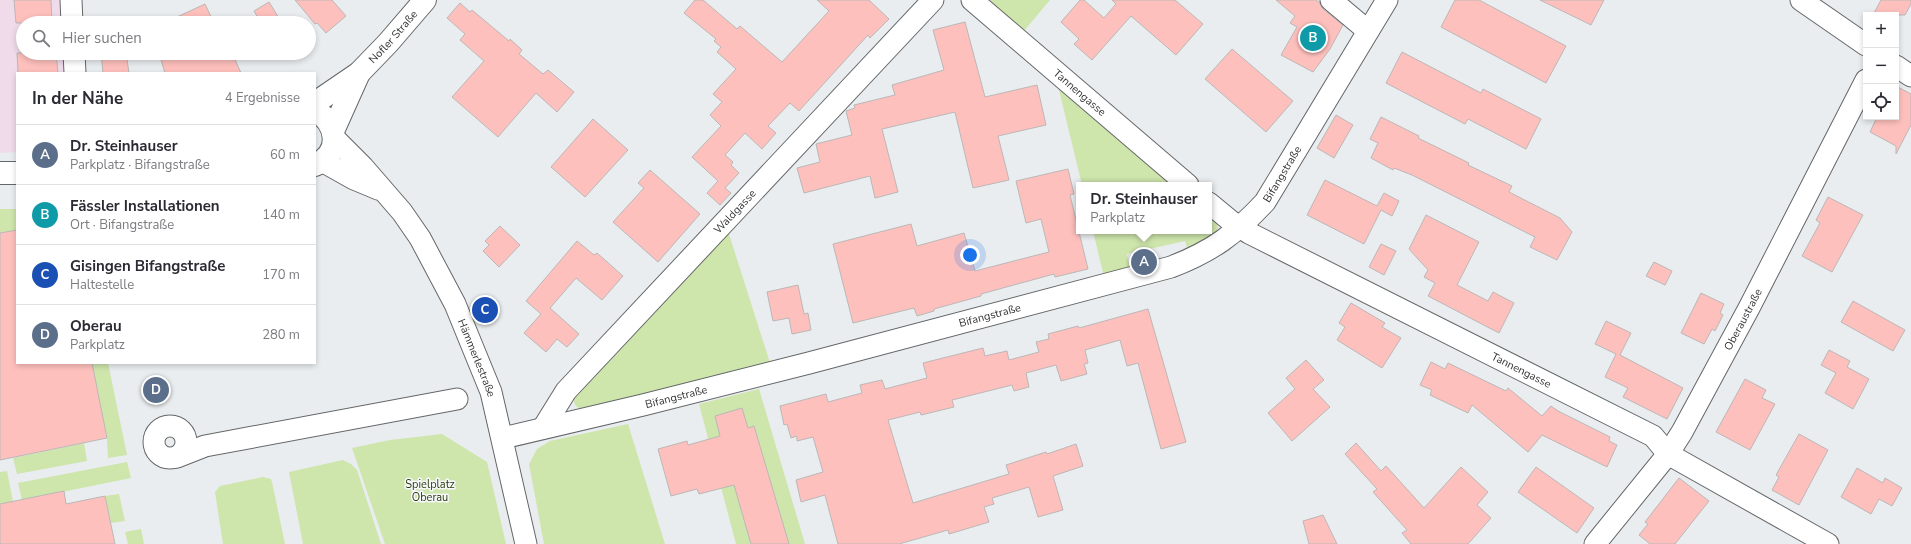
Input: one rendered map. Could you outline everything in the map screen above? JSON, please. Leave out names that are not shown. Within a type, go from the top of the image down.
[{"type":"main road","name":"Nofler Straße","points":[[316,102],[359,73],[388,43],[425,0]]},
{"type":"main road","name":"Nofler Straße","points":[[319,163],[331,151],[334,134],[359,73]]},
{"type":"main road","points":[[316,111],[326,118],[334,134]]},
{"type":"main road","points":[[0,173],[16,173]]},
{"type":"street","points":[[71,0],[72,16]]},
{"type":"street","name":"Waldgasse","points":[[543,428],[566,391],[934,0]]},
{"type":"street","name":"Tannengasse","points":[[972,0],[1184,182]]},
{"type":"street","points":[[1331,0],[1368,31]]},
{"type":"street","name":"Bifangstraße","points":[[503,438],[786,369],[1172,267],[1194,258],[1240,228],[1265,202],[1387,0]]},
{"type":"street","points":[[1801,0],[1863,43]]},
{"type":"street","points":[[74,60],[74,72]]},
{"type":"street","points":[[1899,68],[1911,76]]},
{"type":"street","name":"Oberaustraße","points":[[1595,544],[1668,454],[1682,432],[1749,308],[1864,84]]},
{"type":"street","name":"Hämmerlestraße","points":[[334,134],[382,191],[402,212],[420,238],[455,304],[491,392],[503,438],[526,544]]},
{"type":"street","name":"Hämmerlestraße","points":[[319,163],[382,191]]},
{"type":"street","name":"Tannengasse","points":[[1212,205],[1240,228],[1653,436],[1668,454],[1828,544]]},
{"type":"street","points":[[205,446],[195,445],[190,442],[176,427],[171,426],[161,428],[155,437],[155,447],[161,456],[166,458],[177,457],[205,446],[457,399]]},
{"type":"street","points":[[177,457],[184,450],[186,445],[184,434]]},
{"type":"shaded area","points":[[0,0],[71,0],[72,16],[16,16],[16,60],[74,60],[75,72],[16,72],[16,152],[0,153]]},
{"type":"green space","points":[[984,0],[1050,0],[1023,32]]},
{"type":"green space","points":[[1057,82],[1175,182],[1081,182]]},
{"type":"green space","points":[[0,209],[16,209],[16,230],[0,233]]},
{"type":"green space","points":[[1212,213],[1214,215],[1218,227],[1217,234],[1189,254],[1185,241],[1127,254],[1130,270],[1104,277],[1094,234],[1212,234]]},
{"type":"green space","points":[[728,231],[771,366],[580,409],[575,405],[573,398]]},
{"type":"green space","points":[[92,364],[108,364],[127,455],[108,458],[107,438]]},
{"type":"green space","points":[[759,389],[805,544],[736,544],[699,404]]},
{"type":"green space","points":[[628,424],[665,544],[544,544],[529,464],[537,449],[550,441]]},
{"type":"green space","name":"Spielplatz Oberau","points":[[442,434],[487,462],[506,544],[385,544],[352,448],[390,440]]},
{"type":"green space","points":[[84,443],[87,461],[17,474],[13,458]]},
{"type":"green space","points":[[343,460],[351,464],[357,470],[381,544],[303,544],[289,472]]},
{"type":"green space","points":[[127,462],[131,478],[22,500],[18,483]]},
{"type":"green space","points":[[7,471],[13,502],[0,504],[0,472]]},
{"type":"green space","points":[[263,477],[271,479],[272,482],[285,544],[223,544],[215,492],[220,486]]},
{"type":"green space","points":[[119,494],[125,521],[111,523],[105,496]]},
{"type":"green space","points":[[141,529],[144,544],[128,544],[125,532]]},
{"type":"building","points":[[14,0],[51,0],[52,16],[16,16],[16,23]]},
{"type":"building","points":[[295,0],[332,0],[346,16],[326,33],[316,24],[316,16],[308,16]]},
{"type":"building","points":[[695,0],[703,0],[737,29],[740,26],[782,62],[829,11],[817,0],[869,0],[889,19],[870,38],[868,35],[799,111],[790,103],[768,126],[776,133],[762,149],[745,133],[725,155],[733,162],[731,165],[739,173],[725,188],[731,193],[720,205],[707,193],[718,181],[692,157],[721,126],[710,115],[722,102],[713,94],[736,69],[717,52],[721,47],[714,41],[716,39],[684,13]]},
{"type":"building","points":[[1080,0],[1084,0],[1104,18],[1116,4],[1112,0],[1175,0],[1203,24],[1176,55],[1131,16],[1092,60],[1074,44],[1079,39],[1061,22]]},
{"type":"building","points":[[1276,0],[1316,0],[1323,9],[1343,25],[1330,49],[1313,72],[1281,55],[1297,27],[1290,23],[1295,16]]},
{"type":"building","points":[[1455,0],[1479,0],[1566,46],[1546,83],[1441,27]]},
{"type":"building","points":[[1540,0],[1604,0],[1591,25]]},
{"type":"building","points":[[1881,0],[1911,0],[1911,4],[1905,15],[1899,15],[1899,12],[1875,12]]},
{"type":"building","points":[[269,2],[278,16],[257,16],[254,11]]},
{"type":"building","points":[[460,3],[470,12],[472,10],[509,41],[510,39],[522,50],[519,54],[543,74],[548,70],[574,92],[557,112],[536,93],[498,137],[452,97],[484,61],[460,40],[465,34],[447,18]]},
{"type":"building","points":[[205,4],[211,16],[179,16]]},
{"type":"building","points":[[965,22],[985,97],[1037,85],[1046,125],[998,136],[1009,180],[973,188],[955,112],[882,129],[898,192],[875,198],[870,176],[804,193],[797,168],[820,162],[816,144],[852,135],[846,111],[855,108],[854,105],[895,95],[892,85],[944,70],[933,30]]},
{"type":"building","points":[[1232,49],[1293,101],[1266,132],[1205,79]]},
{"type":"building","points":[[1402,52],[1481,93],[1483,89],[1541,119],[1526,149],[1468,119],[1465,124],[1386,83]]},
{"type":"building","points":[[17,60],[57,60],[58,72],[18,72]]},
{"type":"building","points":[[102,60],[127,60],[129,72],[103,72]]},
{"type":"building","points":[[161,60],[235,60],[241,72],[165,72]]},
{"type":"building","points":[[1899,88],[1911,94],[1911,125],[1896,154],[1896,146],[1870,132],[1876,120],[1899,120]]},
{"type":"building","points":[[1336,115],[1353,125],[1334,158],[1317,148]]},
{"type":"building","points":[[1381,117],[1419,136],[1418,138],[1469,163],[1468,165],[1512,186],[1509,192],[1560,218],[1572,232],[1557,260],[1530,247],[1535,237],[1412,175],[1394,168],[1393,170],[1371,158],[1378,143],[1370,139]]},
{"type":"building","points":[[593,119],[628,150],[585,197],[551,167]]},
{"type":"building","points":[[1068,169],[1074,194],[1070,195],[1076,220],[1076,234],[1079,234],[1088,269],[1055,277],[1054,274],[981,294],[981,296],[934,309],[934,311],[917,316],[914,308],[853,323],[833,244],[911,224],[917,246],[964,233],[975,271],[1049,252],[1041,219],[1026,223],[1016,181]]},
{"type":"building","points":[[650,170],[700,214],[658,262],[613,222],[644,188],[638,183]]},
{"type":"building","points":[[1325,180],[1377,206],[1384,193],[1399,201],[1392,216],[1381,210],[1364,244],[1307,215]]},
{"type":"building","points":[[1828,197],[1863,215],[1832,272],[1802,256],[1820,223],[1816,220]]},
{"type":"building","points":[[1426,215],[1479,242],[1457,285],[1488,301],[1493,292],[1514,303],[1499,333],[1428,296],[1435,283],[1424,277],[1428,270],[1409,249]]},
{"type":"building","points":[[500,226],[520,245],[499,267],[483,251],[489,245],[485,241]]},
{"type":"building","points":[[16,230],[16,364],[92,364],[107,438],[0,460],[0,233]]},
{"type":"building","points":[[577,241],[594,255],[597,253],[623,276],[602,300],[576,278],[550,308],[579,334],[567,347],[557,339],[546,352],[524,333],[541,314],[526,301]]},
{"type":"building","points":[[1381,244],[1396,251],[1384,275],[1369,267]]},
{"type":"building","points":[[1654,262],[1672,271],[1665,285],[1646,276]]},
{"type":"building","points":[[798,285],[804,314],[808,313],[811,330],[792,334],[789,318],[773,321],[767,292]]},
{"type":"building","points":[[1701,293],[1724,304],[1720,313],[1723,315],[1715,331],[1712,329],[1704,344],[1681,333]]},
{"type":"building","points":[[1853,301],[1905,330],[1893,351],[1841,322]]},
{"type":"building","points":[[1351,303],[1385,323],[1382,327],[1401,338],[1382,368],[1337,340],[1345,327],[1339,323]]},
{"type":"building","points":[[1148,309],[1186,442],[1161,449],[1138,363],[1127,366],[1120,340],[1085,350],[1088,363],[1084,364],[1087,374],[1061,381],[1056,365],[1026,373],[1029,387],[1014,391],[1012,385],[952,400],[954,407],[921,415],[920,412],[888,420],[913,503],[1009,474],[1006,465],[1046,452],[1047,454],[1076,444],[1083,466],[1053,476],[1063,510],[1038,517],[1029,487],[992,498],[994,504],[984,507],[989,522],[949,534],[948,530],[899,544],[838,544],[825,495],[801,502],[796,480],[823,472],[813,437],[797,441],[797,436],[791,438],[787,424],[784,425],[780,406],[826,394],[828,402],[862,393],[860,385],[882,380],[885,389],[927,378],[923,363],[983,348],[985,356],[1007,351],[1009,360],[1039,352],[1036,342],[1049,339],[1048,334],[1078,326],[1079,328]]},
{"type":"building","points":[[1606,321],[1631,333],[1620,355],[1683,388],[1667,419],[1623,397],[1628,388],[1605,377],[1616,354],[1595,344]]},
{"type":"building","points":[[1829,350],[1850,361],[1847,367],[1869,379],[1853,409],[1825,393],[1836,373],[1821,365]]},
{"type":"building","points":[[1306,360],[1324,380],[1313,389],[1330,407],[1292,441],[1268,413],[1295,389],[1286,378]]},
{"type":"building","points":[[1431,362],[1445,369],[1448,363],[1506,391],[1508,388],[1542,416],[1551,406],[1610,437],[1609,441],[1617,445],[1607,467],[1542,435],[1528,452],[1472,405],[1468,413],[1430,395],[1432,390],[1420,385]]},
{"type":"building","points":[[1745,379],[1766,390],[1762,398],[1775,404],[1750,450],[1716,432]]},
{"type":"building","points":[[742,408],[748,428],[754,426],[789,544],[751,544],[734,485],[699,494],[697,489],[671,496],[658,449],[687,441],[688,445],[720,436],[715,416]]},
{"type":"building","points":[[1799,434],[1828,450],[1799,505],[1772,490],[1779,477],[1776,475]]},
{"type":"building","points":[[1356,443],[1381,471],[1386,466],[1424,508],[1461,467],[1488,492],[1477,505],[1491,518],[1468,544],[1411,544],[1402,533],[1407,530],[1373,492],[1377,489],[1345,454]]},
{"type":"building","points":[[1536,467],[1594,508],[1577,533],[1518,492]]},
{"type":"building","points":[[1857,468],[1883,483],[1885,478],[1902,488],[1892,506],[1879,499],[1871,514],[1841,497]]},
{"type":"building","points":[[1679,478],[1709,501],[1675,544],[1650,544],[1639,535],[1648,524],[1645,522]]},
{"type":"building","points":[[64,491],[66,504],[105,496],[115,544],[0,544],[0,504]]},
{"type":"building","points":[[1323,515],[1337,544],[1309,544],[1303,521]]},
{"type":"place","name":"Fässler Installationen","points":[[1313,38]]},
{"type":"place","name":"Dr. Steinhauser","points":[[1144,262]]},
{"type":"place","name":"Gisingen Bifangstraße","points":[[485,310]]},
{"type":"place","name":"Oberau","points":[[156,390]]}]
